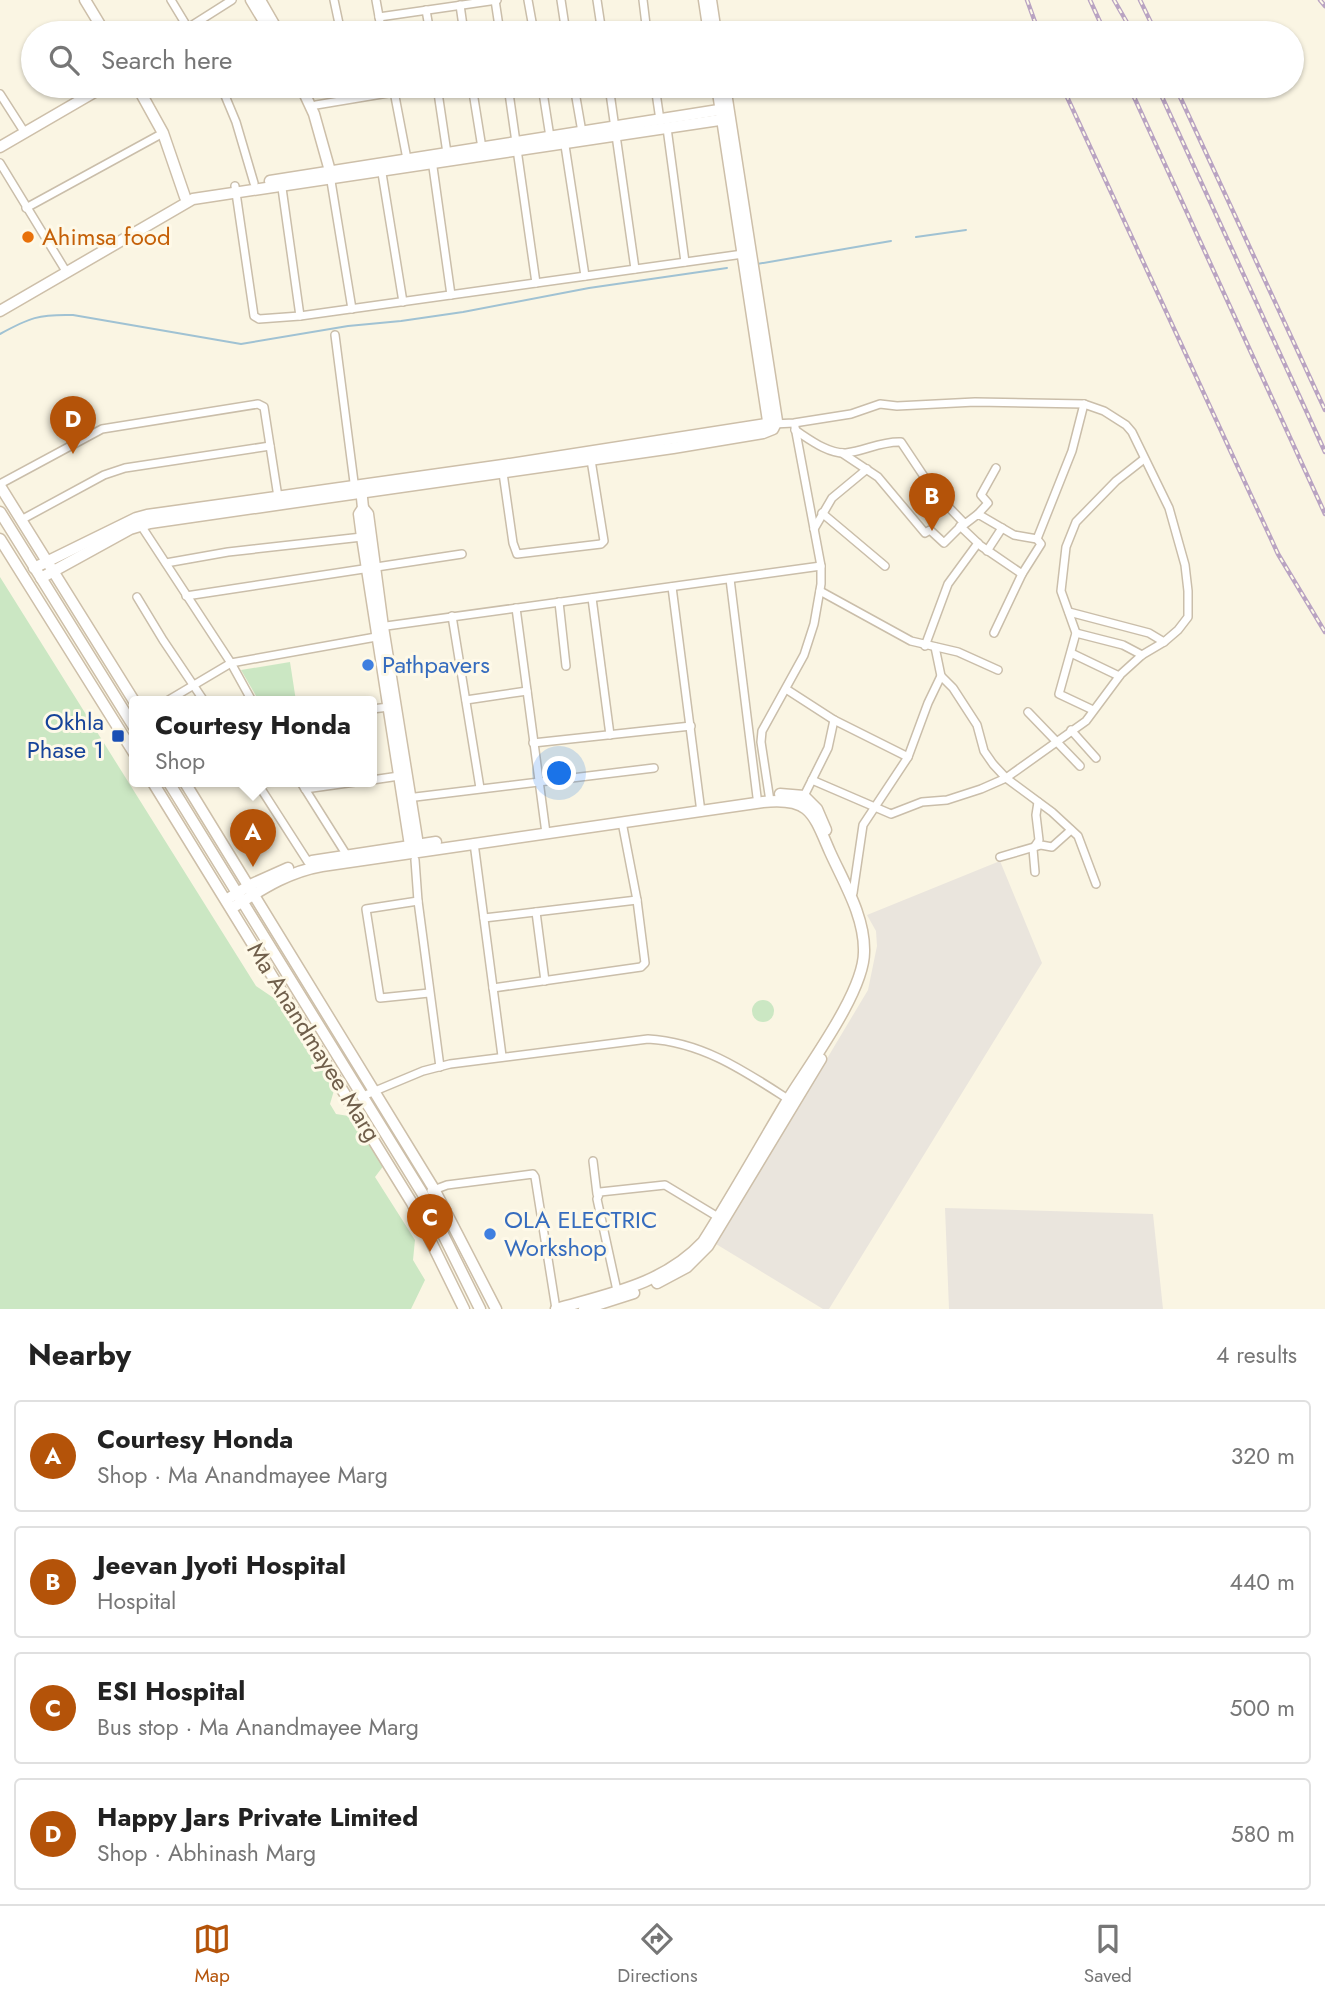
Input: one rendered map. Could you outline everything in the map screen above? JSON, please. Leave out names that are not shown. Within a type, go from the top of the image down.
[{"type":"street","points":[[85,0],[98,21]]},
{"type":"street","points":[[171,0],[184,21]]},
{"type":"street","points":[[204,21],[232,0]]},
{"type":"street","points":[[251,0],[264,21]]},
{"type":"street","points":[[261,0],[272,21]]},
{"type":"street","points":[[334,0],[338,21]]},
{"type":"street","points":[[376,0],[380,21]]},
{"type":"street","points":[[379,17],[496,0],[499,21]]},
{"type":"street","points":[[528,0],[532,21]]},
{"type":"street","points":[[561,0],[564,21]]},
{"type":"street","points":[[597,0],[600,21]]},
{"type":"street","points":[[643,0],[646,21]]},
{"type":"street","points":[[704,0],[707,21]]},
{"type":"street","points":[[711,0],[714,21]]},
{"type":"street","points":[[460,5],[462,21]]},
{"type":"street","points":[[426,10],[427,21]]},
{"type":"street","points":[[0,94],[25,133]]},
{"type":"street","points":[[0,147],[85,98]]},
{"type":"street","points":[[144,98],[163,133],[185,197]]},
{"type":"street","points":[[226,98],[254,183]]},
{"type":"street","points":[[307,98],[325,149],[352,309]]},
{"type":"street","points":[[313,98],[326,141],[325,149]]},
{"type":"street","points":[[316,105],[350,98]]},
{"type":"street","points":[[395,98],[407,159]]},
{"type":"street","points":[[439,98],[447,153]]},
{"type":"street","points":[[474,98],[482,148]]},
{"type":"street","points":[[510,98],[536,283]]},
{"type":"street","points":[[544,98],[550,138]]},
{"type":"street","points":[[576,98],[582,132]]},
{"type":"street","points":[[612,98],[635,269]]},
{"type":"street","points":[[658,98],[685,262]]},
{"type":"street","points":[[34,568],[49,567],[139,522],[278,497],[503,473],[764,433],[773,429],[726,114],[721,98]]},
{"type":"street","points":[[725,98],[743,254],[768,421],[771,424]]},
{"type":"street","points":[[0,309],[185,197],[726,114]]},
{"type":"street","points":[[381,167],[407,159],[432,159],[447,153],[518,146],[550,138],[564,139],[582,132],[616,131]]},
{"type":"street","points":[[26,208],[163,133]]},
{"type":"street","points":[[564,139],[585,276]]},
{"type":"street","points":[[432,159],[451,295]]},
{"type":"street","points":[[0,163],[64,268]]},
{"type":"street","points":[[381,167],[403,302]]},
{"type":"street","points":[[0,309],[184,203],[254,183],[281,182]]},
{"type":"street","points":[[281,182],[300,316]]},
{"type":"street","points":[[235,189],[254,316],[259,319],[300,316],[743,254]]},
{"type":"street","points":[[335,335],[358,490],[363,508],[368,513],[378,630],[399,776],[407,798]]},
{"type":"street","points":[[131,696],[0,485],[102,429],[258,404],[264,407],[278,497]]},
{"type":"street","points":[[139,522],[771,424],[795,427],[880,404],[1084,404],[1104,411],[1126,425],[1169,508],[1186,574],[1188,617],[1178,630],[1142,655],[1119,676],[1089,718],[1006,778],[981,789],[947,800],[922,802],[895,813],[888,813],[812,779]]},
{"type":"street","points":[[1037,539],[1072,452],[1084,404]]},
{"type":"street","points":[[795,427],[818,444],[842,453],[878,477],[925,533],[930,530],[944,542],[988,503],[981,495],[996,468]]},
{"type":"street","points":[[769,798],[761,736],[804,655],[814,624],[820,591],[821,566],[795,427]]},
{"type":"street","points":[[842,453],[874,444],[901,442],[935,493],[978,543],[1022,574]]},
{"type":"street","points":[[21,520],[104,475],[125,468],[270,446]]},
{"type":"street","points":[[1093,710],[1059,694],[1076,633],[1062,597],[1060,584],[1064,554],[1073,527],[1095,502],[1144,458]]},
{"type":"street","points":[[503,473],[517,554],[601,544],[604,541],[591,460]]},
{"type":"street","points":[[814,528],[832,498],[867,469]]},
{"type":"street","points":[[363,508],[359,513],[362,537],[371,569]]},
{"type":"street","points":[[0,512],[129,719]]},
{"type":"street","points":[[822,513],[885,566]]},
{"type":"street","points":[[978,514],[1015,535],[1037,539],[1041,544],[1022,574],[994,633]]},
{"type":"street","points":[[139,522],[231,663],[249,696]]},
{"type":"street","points":[[987,551],[1003,528]]},
{"type":"street","points":[[166,563],[228,552],[362,537]]},
{"type":"street","points":[[0,539],[129,745]]},
{"type":"street","points":[[925,646],[947,584],[978,543]]},
{"type":"street","points":[[186,596],[462,554]]},
{"type":"street","points":[[175,696],[231,663],[378,630],[452,616],[821,566]]},
{"type":"street","points":[[41,578],[49,567]]},
{"type":"street","points":[[730,579],[757,797]]},
{"type":"street","points":[[672,587],[701,809]]},
{"type":"street","points":[[820,591],[911,641],[958,652],[998,670]]},
{"type":"street","points":[[136,597],[201,696]]},
{"type":"street","points":[[592,598],[610,734]]},
{"type":"street","points":[[559,602],[566,666]]},
{"type":"street","points":[[516,608],[546,830]]},
{"type":"street","points":[[1069,612],[1149,633],[1164,642]]},
{"type":"street","points":[[452,616],[480,789]]},
{"type":"street","points":[[378,630],[415,851],[418,901],[440,1067]]},
{"type":"street","points":[[1076,633],[1116,643],[1142,655]]},
{"type":"street","points":[[935,647],[942,676],[977,725],[984,751],[1006,778],[1038,802],[1081,841],[1097,884]]},
{"type":"street","points":[[1071,653],[1119,676]]},
{"type":"street","points":[[853,892],[862,830],[908,757],[928,703],[942,676]]},
{"type":"street","points":[[786,689],[834,720],[908,757]]},
{"type":"street","points":[[466,700],[527,691]]},
{"type":"street","points":[[377,708],[389,707]]},
{"type":"street","points":[[1028,712],[1080,766]]},
{"type":"street","points":[[802,800],[828,748],[834,720]]},
{"type":"street","points":[[533,743],[691,726]]},
{"type":"street","points":[[1071,730],[1097,758]]},
{"type":"street","points":[[407,798],[654,768]]},
{"type":"street","points":[[377,779],[399,776]]},
{"type":"street","name":"Ma Anandmayee Marg","points":[[156,787],[412,1203],[464,1309]]},
{"type":"street","name":"Ma Anandmayee Marg","points":[[172,787],[424,1196],[480,1309]]},
{"type":"street","points":[[188,787],[434,1189],[496,1309]]},
{"type":"street","points":[[260,787],[308,862]]},
{"type":"street","points":[[319,787],[305,789],[346,854]]},
{"type":"street","points":[[229,904],[252,889],[308,862],[346,854],[415,851],[796,794],[817,823],[866,940]]},
{"type":"street","points":[[252,889],[308,868],[546,830],[701,809],[757,797],[769,798]]},
{"type":"street","points":[[424,1196],[447,1185],[533,1174],[556,1309],[618,1296],[685,1259],[703,1242],[839,1030],[864,982],[868,968],[866,940],[853,892],[817,809],[802,800]]},
{"type":"street","points":[[1035,872],[1034,846],[1039,841],[1036,815],[1038,802]]},
{"type":"street","points":[[493,988],[643,965],[646,961],[622,822]]},
{"type":"street","points":[[1000,857],[1044,844],[1052,847],[1071,830]]},
{"type":"street","points":[[474,843],[502,1056]]},
{"type":"street","points":[[484,918],[637,900]]},
{"type":"street","points":[[418,901],[366,909],[380,998],[429,993]]},
{"type":"street","points":[[536,912],[545,981]]},
{"type":"street","points":[[363,1096],[440,1067],[502,1056],[648,1039],[678,1042],[724,1059],[791,1101]]},
{"type":"street","points":[[584,1309],[676,1275],[699,1258],[708,1247],[791,1101]]},
{"type":"street","points":[[593,1161],[618,1296]]},
{"type":"street","points":[[597,1194],[666,1185],[718,1217]]},
{"type":"shaded area","points":[[1000,861],[1042,963],[829,1309],[823,1309],[716,1244],[868,990],[877,946],[876,931],[867,915]]},
{"type":"shaded area","points":[[945,1208],[1153,1214],[1163,1309],[949,1309]]},
{"type":"green space","points":[[0,577],[256,986],[284,1005],[335,1087],[330,1104],[336,1114],[355,1117],[384,1165],[375,1177],[415,1240],[413,1260],[425,1280],[411,1309],[0,1309]]},
{"type":"green space","points":[[290,662],[295,696],[256,696],[241,670]]},
{"type":"green space","points":[[763,1000],[771,1003],[774,1011],[771,1019],[763,1022],[755,1019],[752,1011],[755,1003]]},
{"type":"waterway","points":[[916,237],[966,230]]},
{"type":"waterway","points":[[757,264],[891,241]]},
{"type":"waterway","points":[[0,334],[35,318],[73,315],[241,344],[348,326],[463,312],[589,288],[727,268]]},
{"type":"railway","points":[[1027,0],[1035,21]]},
{"type":"railway","points":[[1090,0],[1100,21]]},
{"type":"railway","points":[[1114,0],[1126,21]]},
{"type":"railway","points":[[1140,0],[1150,21]]},
{"type":"railway","points":[[1320,0],[1325,6]]},
{"type":"railway","points":[[1068,98],[1278,554],[1325,632]]},
{"type":"railway","points":[[1134,98],[1325,514]]},
{"type":"railway","points":[[1163,98],[1325,452]]},
{"type":"railway","points":[[1181,98],[1325,410]]},
{"type":"place","name":"Ahimsa food","points":[[28,237]]},
{"type":"place","name":"Happy Jars Private Limited","points":[[73,454]]},
{"type":"place","name":"Jeevan Jyoti Hospital","points":[[932,531]]},
{"type":"place","name":"Pathpavers","points":[[368,665]]},
{"type":"place","name":"Okhla Phase 1","points":[[118,736]]},
{"type":"place","name":"Courtesy Honda","points":[[253,867]]},
{"type":"place","name":"OLA ELECTRIC Workshop","points":[[490,1234]]},
{"type":"place","name":"ESI Hospital","points":[[430,1252]]}]
